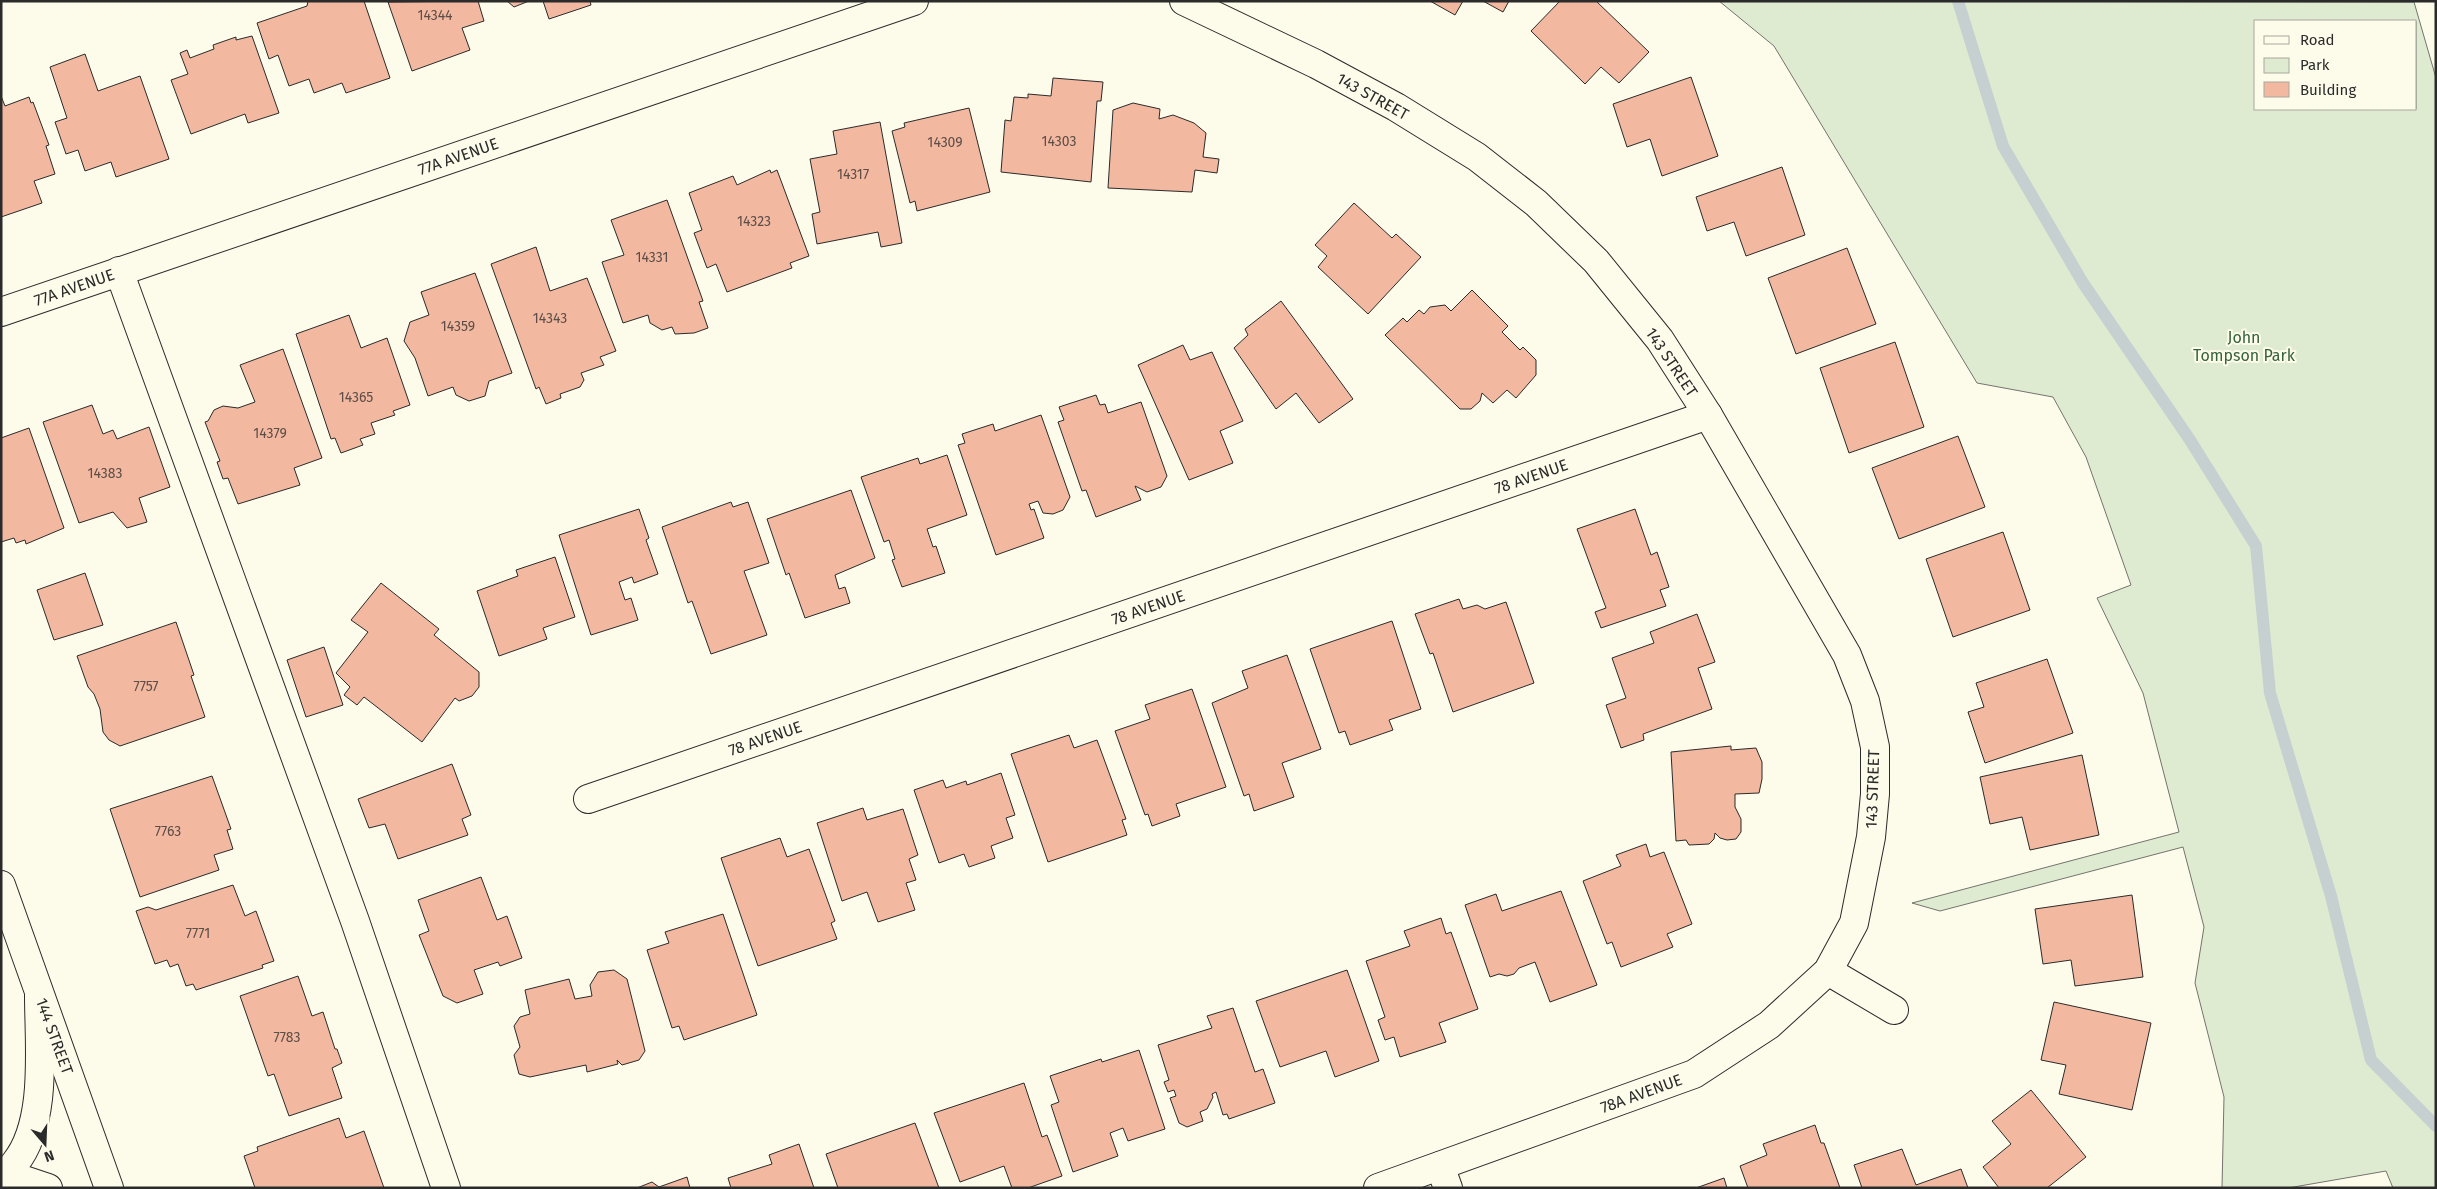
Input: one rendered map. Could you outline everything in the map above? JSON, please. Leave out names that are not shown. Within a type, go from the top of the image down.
[{"type":"street","name":"77A AVENUE","points":[[1,312],[914,1]]},
{"type":"street","name":"143 STREET","points":[[1184,1],[1316,64],[1396,107],[1476,157],[1536,204],[1596,261],[1660,340],[1708,415],[1847,655],[1865,701],[1875,747],[1876,794],[1871,837],[1854,923]]},
{"type":"street","points":[[119,271],[355,920],[446,1188]]},
{"type":"street","name":"78 AVENUE","points":[[588,799],[1708,415]]},
{"type":"street","name":"144 STREET","points":[[1,885],[109,1188]]},
{"type":"street","name":"78A AVENUE","points":[[1378,1188],[1444,1177],[1694,1074],[1769,1025],[1828,971],[1854,923]]},
{"type":"street","points":[[1828,971],[1894,1010]]},
{"type":"street","points":[[39,992],[39,1087],[34,1121],[27,1142],[18,1158],[4,1175],[48,1188]]},
{"type":"green space","name":"John Tompson Park","points":[[1719,1],[2414,2],[2436,78],[2436,1188],[2393,1188],[2386,1171],[2288,1188],[2222,1188],[2224,1097],[2195,983],[2204,927],[2183,847],[1940,911],[1912,903],[2179,832],[2143,693],[2097,598],[2131,585],[2086,457],[2053,397],[1977,383],[1774,46]]},
{"type":"building","points":[[308,1],[364,1],[390,78],[346,93],[342,83],[314,93],[309,79],[289,86],[278,55],[269,59],[257,23],[307,6]]},
{"type":"building","points":[[478,1],[484,21],[462,28],[470,50],[412,71],[388,2]]},
{"type":"building","points":[[507,1],[529,1],[514,7]]},
{"type":"building","points":[[543,1],[590,1],[591,5],[549,19]]},
{"type":"building","points":[[1430,1],[1463,1],[1455,15]]},
{"type":"building","points":[[1483,1],[1509,1],[1503,12]]},
{"type":"building","points":[[1560,1],[1596,1],[1649,52],[1619,83],[1601,67],[1585,84],[1531,31]]},
{"type":"building","points":[[252,36],[279,113],[248,123],[245,114],[191,134],[171,80],[188,74],[180,53],[187,50],[190,58],[214,49],[213,45],[236,37],[236,40]]},
{"type":"building","points":[[85,54],[98,91],[140,76],[169,159],[116,177],[111,162],[85,171],[78,150],[66,154],[55,122],[67,118],[50,67]]},
{"type":"building","points":[[1691,77],[1718,156],[1662,176],[1650,139],[1627,147],[1613,104]]},
{"type":"building","points":[[1053,78],[1103,82],[1101,101],[1097,101],[1091,182],[1001,172],[1005,120],[1011,121],[1014,97],[1028,98],[1028,94],[1051,96]]},
{"type":"building","points":[[1,96],[5,106],[29,97],[31,103],[33,102],[49,145],[46,146],[55,174],[34,181],[42,203],[1,217]]},
{"type":"building","points":[[1133,103],[1160,109],[1159,119],[1173,115],[1194,123],[1206,133],[1203,157],[1219,159],[1217,173],[1195,170],[1192,192],[1108,188],[1113,110]]},
{"type":"building","points":[[969,108],[990,192],[917,211],[915,201],[910,203],[892,131],[905,127],[904,123]]},
{"type":"building","points":[[880,122],[902,243],[881,247],[878,232],[817,244],[812,214],[820,212],[810,159],[837,154],[833,131]]},
{"type":"building","points":[[1782,167],[1805,235],[1746,256],[1734,222],[1707,231],[1696,197]]},
{"type":"building","points":[[770,170],[771,173],[777,170],[809,256],[790,263],[792,268],[727,292],[716,264],[707,268],[694,233],[702,230],[689,193],[733,176],[737,185]]},
{"type":"building","points":[[667,200],[703,301],[699,302],[708,328],[694,333],[675,334],[672,327],[662,330],[650,323],[648,315],[623,323],[602,262],[624,255],[611,220]]},
{"type":"building","points":[[1354,203],[1392,238],[1396,234],[1421,257],[1368,314],[1318,267],[1327,256],[1315,245]]},
{"type":"building","points":[[536,247],[550,291],[587,278],[616,351],[600,357],[604,365],[581,373],[584,380],[580,387],[560,394],[561,398],[546,404],[539,387],[536,389],[491,264]]},
{"type":"building","points":[[1847,248],[1876,324],[1796,354],[1768,278]]},
{"type":"building","points":[[475,273],[512,373],[489,381],[485,396],[469,401],[456,395],[453,387],[428,396],[415,358],[404,341],[410,322],[429,315],[421,292]]},
{"type":"building","points":[[1472,290],[1508,326],[1502,332],[1520,350],[1523,347],[1536,360],[1536,375],[1516,398],[1507,390],[1493,403],[1482,393],[1480,401],[1471,409],[1460,409],[1385,335],[1403,318],[1407,322],[1419,310],[1424,314],[1430,307],[1445,305],[1451,311]]},
{"type":"building","points":[[1281,301],[1353,399],[1319,423],[1296,393],[1276,409],[1234,348],[1248,335],[1245,329]]},
{"type":"building","points":[[349,315],[361,348],[387,338],[410,405],[393,411],[395,415],[371,423],[375,434],[360,439],[363,445],[341,453],[335,438],[331,439],[296,334]]},
{"type":"building","points":[[1895,342],[1924,427],[1849,453],[1820,368]]},
{"type":"building","points":[[1183,345],[1190,360],[1212,352],[1243,421],[1220,431],[1233,463],[1189,480],[1138,365]]},
{"type":"building","points":[[283,349],[322,458],[294,468],[300,485],[238,504],[228,478],[223,479],[217,462],[220,461],[205,422],[208,421],[214,410],[223,406],[238,408],[255,402],[240,365]]},
{"type":"building","points":[[1096,395],[1100,405],[1105,404],[1108,413],[1141,402],[1167,476],[1161,487],[1147,492],[1135,486],[1141,500],[1096,517],[1086,490],[1082,491],[1058,422],[1064,420],[1059,407]]},
{"type":"building","points":[[92,405],[103,434],[113,430],[117,439],[149,427],[170,487],[139,498],[147,522],[127,528],[113,512],[79,523],[43,422]]},
{"type":"building","points":[[1041,415],[1070,497],[1063,510],[1053,514],[1043,513],[1038,501],[1029,504],[1031,510],[1034,509],[1044,538],[996,555],[958,445],[965,443],[962,434],[993,424],[995,431]]},
{"type":"building","points":[[29,428],[64,528],[26,544],[25,540],[16,543],[14,538],[1,542],[1,438]]},
{"type":"building","points":[[1958,436],[1985,507],[1899,539],[1872,468]]},
{"type":"building","points":[[947,455],[967,515],[927,529],[933,547],[936,546],[945,573],[902,587],[892,560],[895,559],[889,540],[884,542],[861,477],[918,458],[920,464]]},
{"type":"building","points":[[851,490],[875,558],[835,575],[839,589],[845,587],[850,603],[805,618],[789,573],[786,575],[767,519]]},
{"type":"building","points":[[731,502],[733,507],[748,502],[769,563],[744,571],[767,635],[711,654],[692,601],[688,603],[662,527]]},
{"type":"building","points":[[639,509],[649,538],[646,540],[658,574],[634,583],[632,577],[619,582],[625,600],[631,598],[638,620],[591,635],[559,535]]},
{"type":"building","points":[[1635,509],[1651,555],[1657,552],[1669,587],[1660,590],[1666,606],[1601,628],[1595,612],[1606,608],[1577,529]]},
{"type":"building","points":[[2003,532],[2030,610],[1953,637],[1926,559]]},
{"type":"building","points":[[555,557],[575,617],[543,628],[547,639],[499,656],[477,591],[518,576],[516,570]]},
{"type":"building","points":[[85,573],[103,625],[54,640],[37,590]]},
{"type":"building","points":[[381,583],[439,629],[434,635],[479,672],[479,687],[472,696],[459,701],[455,698],[422,742],[364,697],[357,705],[344,695],[350,687],[336,673],[368,632],[351,620]]},
{"type":"building","points":[[1459,599],[1463,609],[1477,605],[1485,609],[1506,602],[1534,683],[1453,712],[1433,653],[1430,654],[1415,614]]},
{"type":"building","points":[[1697,614],[1715,662],[1698,668],[1712,709],[1643,734],[1644,740],[1621,748],[1606,705],[1626,698],[1612,658],[1654,643],[1650,632]]},
{"type":"building","points":[[1392,621],[1421,709],[1389,720],[1393,730],[1350,745],[1345,731],[1339,733],[1310,649]]},
{"type":"building","points":[[176,622],[194,675],[191,676],[205,717],[120,746],[109,740],[103,732],[100,709],[94,694],[88,687],[77,656]]},
{"type":"building","points":[[324,647],[343,705],[306,717],[287,660]]},
{"type":"building","points":[[1287,655],[1321,749],[1282,763],[1294,797],[1254,811],[1249,794],[1244,796],[1212,703],[1248,688],[1242,671]]},
{"type":"building","points":[[2047,659],[2073,733],[1985,763],[1968,712],[1984,707],[1976,683]]},
{"type":"building","points":[[1192,689],[1226,787],[1176,804],[1180,816],[1152,826],[1148,814],[1145,815],[1115,731],[1150,719],[1145,705]]},
{"type":"building","points":[[1069,735],[1074,748],[1097,740],[1126,819],[1122,820],[1127,835],[1048,862],[1011,754]]},
{"type":"building","points":[[1731,746],[1731,750],[1756,748],[1762,762],[1762,779],[1759,793],[1735,794],[1735,807],[1741,819],[1741,832],[1736,839],[1727,840],[1720,838],[1715,833],[1714,839],[1709,844],[1689,845],[1686,840],[1676,841],[1671,752]]},
{"type":"building","points":[[2082,755],[2099,835],[2030,850],[2022,817],[1990,824],[1980,777]]},
{"type":"building","points":[[452,764],[471,815],[462,819],[468,835],[398,859],[385,824],[369,828],[358,799]]},
{"type":"building","points":[[1001,773],[1015,815],[1006,818],[1013,838],[991,846],[995,858],[969,867],[964,854],[939,863],[914,790],[943,780],[946,788],[966,781],[967,785]]},
{"type":"building","points":[[212,776],[231,829],[227,830],[233,849],[214,855],[219,870],[140,897],[110,809]]},
{"type":"building","points":[[863,808],[867,820],[903,809],[918,855],[909,859],[916,880],[906,883],[915,910],[878,922],[867,892],[842,901],[817,823]]},
{"type":"building","points":[[780,838],[787,857],[809,849],[835,921],[831,923],[837,939],[758,966],[721,858]]},
{"type":"building","points":[[1646,844],[1650,857],[1664,852],[1692,924],[1667,934],[1673,947],[1621,967],[1612,942],[1607,944],[1583,881],[1621,866],[1616,855]]},
{"type":"building","points":[[481,877],[497,920],[507,916],[522,958],[500,966],[498,962],[474,970],[483,994],[457,1003],[443,996],[419,935],[429,931],[418,900]]},
{"type":"building","points":[[233,885],[245,916],[256,911],[274,961],[262,965],[263,968],[196,990],[193,984],[186,986],[178,964],[170,967],[167,960],[155,964],[136,911],[148,907],[156,910]]},
{"type":"building","points":[[1561,891],[1597,985],[1550,1002],[1535,962],[1519,968],[1514,974],[1507,976],[1499,974],[1490,977],[1465,905],[1496,894],[1502,911]]},
{"type":"building","points":[[2132,895],[2143,977],[2075,986],[2071,960],[2043,964],[2035,909]]},
{"type":"building","points":[[723,914],[757,1015],[684,1040],[679,1026],[672,1028],[647,950],[669,943],[665,932]]},
{"type":"building","points":[[1441,918],[1446,934],[1451,932],[1478,1009],[1439,1023],[1446,1042],[1400,1057],[1394,1037],[1385,1040],[1378,1020],[1385,1017],[1366,961],[1410,946],[1404,931]]},
{"type":"building","points":[[614,970],[627,979],[645,1051],[639,1060],[622,1065],[617,1060],[618,1064],[587,1072],[586,1065],[530,1077],[519,1074],[514,1055],[520,1047],[514,1026],[520,1017],[530,1014],[525,990],[569,979],[575,999],[592,996],[590,985],[598,972]]},
{"type":"building","points":[[1347,970],[1379,1061],[1335,1077],[1326,1051],[1280,1067],[1256,1001]]},
{"type":"building","points":[[298,976],[312,1016],[323,1012],[335,1049],[337,1049],[342,1063],[332,1068],[342,1098],[289,1116],[274,1074],[268,1076],[240,996]]},
{"type":"building","points":[[2054,1002],[2151,1023],[2132,1110],[2059,1094],[2066,1065],[2041,1060]]},
{"type":"building","points":[[1233,1008],[1255,1072],[1263,1069],[1275,1103],[1229,1119],[1227,1114],[1223,1115],[1216,1092],[1212,1094],[1213,1097],[1207,1109],[1200,1112],[1203,1121],[1187,1127],[1179,1123],[1170,1098],[1176,1096],[1174,1090],[1168,1092],[1164,1082],[1169,1080],[1158,1045],[1212,1028],[1207,1016]]},
{"type":"building","points":[[1139,1050],[1165,1129],[1128,1141],[1123,1128],[1110,1133],[1118,1156],[1073,1172],[1051,1105],[1059,1102],[1050,1076],[1101,1059],[1102,1062]]},
{"type":"building","points":[[1024,1083],[1042,1137],[1047,1135],[1062,1176],[1028,1188],[1012,1188],[1004,1166],[960,1182],[934,1113]]},
{"type":"building","points":[[2031,1090],[2086,1157],[2047,1188],[1999,1188],[1983,1167],[2011,1144],[1992,1121]]},
{"type":"building","points":[[339,1118],[346,1138],[364,1131],[384,1188],[255,1188],[244,1156],[258,1151],[257,1147]]},
{"type":"building","points":[[915,1123],[939,1188],[838,1188],[826,1154]]},
{"type":"building","points":[[1815,1125],[1821,1143],[1824,1143],[1840,1188],[1748,1188],[1740,1166],[1767,1155],[1763,1144]]},
{"type":"building","points":[[799,1144],[814,1188],[731,1188],[728,1178],[772,1164],[769,1155]]},
{"type":"building","points":[[1902,1149],[1916,1185],[1961,1169],[1968,1188],[1862,1188],[1854,1165]]},
{"type":"building","points":[[687,1177],[690,1188],[637,1188],[652,1182],[659,1187]]},
{"type":"building","points":[[1724,1178],[1727,1188],[1696,1188]]},
{"type":"waterway","points":[[1958,1],[2003,146],[2083,283],[2190,440],[2256,546],[2270,693],[2331,896],[2371,1060],[2436,1126]]}]
